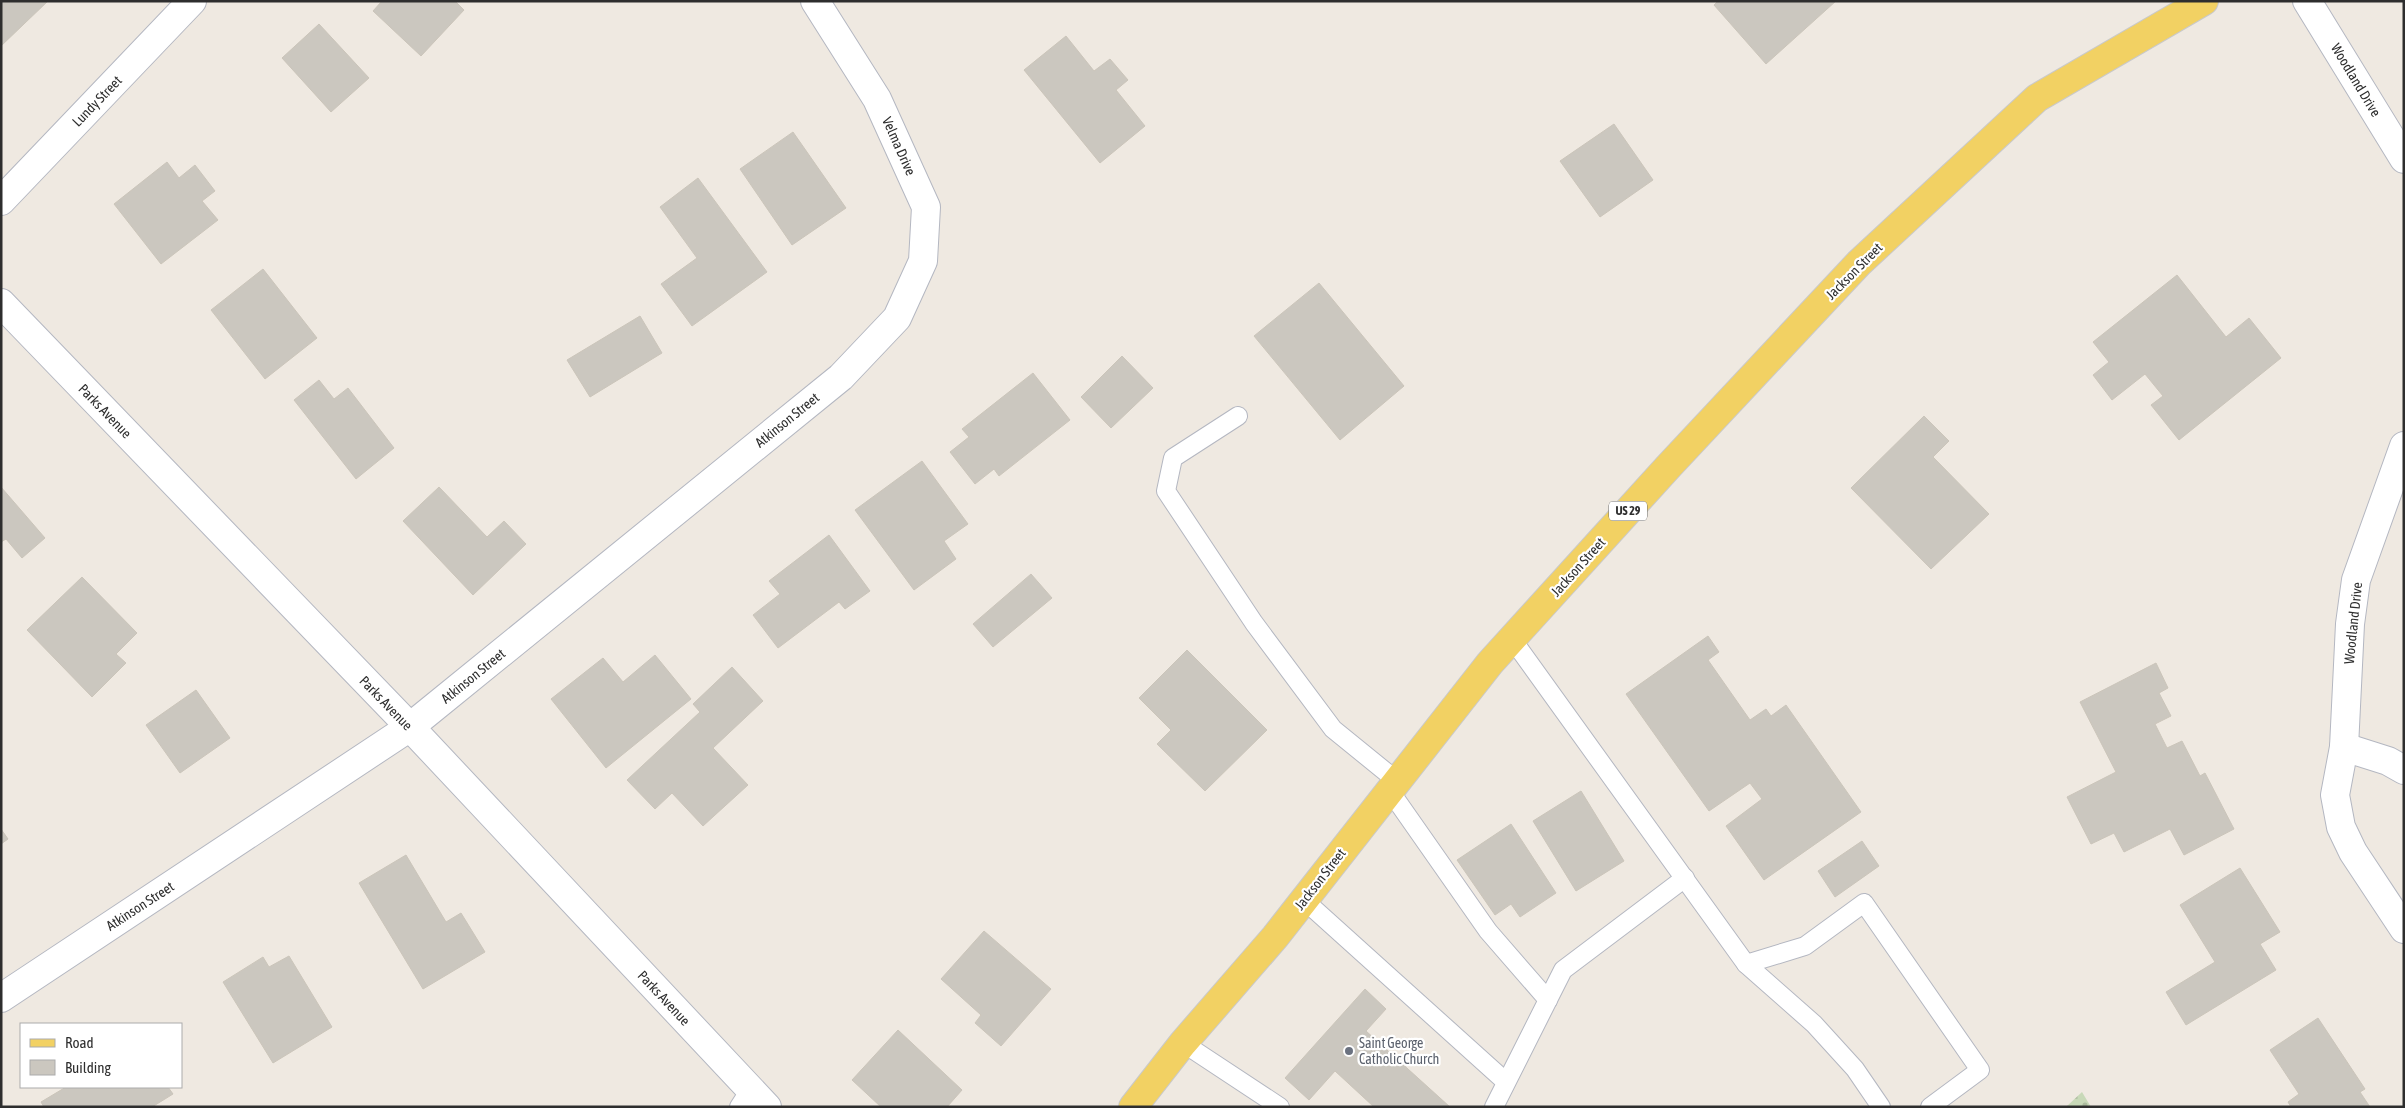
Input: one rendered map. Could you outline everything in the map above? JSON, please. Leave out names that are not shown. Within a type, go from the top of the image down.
[{"type":"main road","name":"Jackson Street","points":[[1133,1107],[1183,1044],[1304,900],[1490,663],[1668,467],[1859,263],[2037,98],[2204,1]]},
{"type":"street","name":"Lundy Street","points":[[1,201],[192,1]]},
{"type":"street","name":"Velma Drive","points":[[815,1],[877,99],[926,207],[923,261],[904,303]]},
{"type":"street","name":"Woodland Drive","points":[[2307,1],[2404,159]]},
{"type":"street","name":"Parks Avenue","points":[[1,303],[410,727],[752,1101]]},
{"type":"street","name":"Atkinson Street","points":[[1,998],[410,727],[841,377],[897,318],[904,303]]},
{"type":"street","name":"Woodland Drive","points":[[2404,446],[2356,580],[2350,624],[2344,747],[2335,795],[2341,827],[2353,852],[2404,929]]},
{"type":"street","points":[[2344,747],[2388,761],[2404,770]]},
{"type":"lane","points":[[1238,416],[1173,458],[1166,490],[1254,623],[1333,729],[1394,786],[1488,931],[1548,1000]]},
{"type":"lane","points":[[1512,640],[1746,964],[1814,1024],[1855,1069],[1881,1107]]},
{"type":"lane","points":[[1494,1107],[1563,970],[1685,878]]},
{"type":"lane","points":[[1304,900],[1506,1082]]},
{"type":"lane","points":[[1746,964],[1805,946],[1864,903],[1980,1070],[1930,1107]]},
{"type":"lane","points":[[1183,1044],[1280,1107]]},
{"type":"green space","points":[[2082,1092],[2091,1107],[2066,1107]]},
{"type":"building","points":[[1,1],[48,1],[1,46]]},
{"type":"building","points":[[382,1],[455,1],[464,10],[421,56],[373,11]]},
{"type":"building","points":[[1718,1],[1836,1],[1766,64],[1714,5]]},
{"type":"building","points":[[319,24],[369,78],[331,112],[282,58]]},
{"type":"building","points":[[1066,36],[1094,71],[1110,59],[1128,80],[1116,90],[1145,126],[1100,163],[1024,70]]},
{"type":"building","points":[[1614,124],[1653,180],[1600,217],[1560,161]]},
{"type":"building","points":[[793,132],[846,208],[792,245],[740,169]]},
{"type":"building","points":[[167,162],[179,178],[195,165],[215,191],[202,201],[218,220],[161,264],[114,204]]},
{"type":"building","points":[[698,178],[767,272],[692,326],[661,284],[697,258],[660,207]]},
{"type":"building","points":[[263,269],[317,338],[265,379],[211,310]]},
{"type":"building","points":[[2177,275],[2226,337],[2249,318],[2281,358],[2179,440],[2151,405],[2163,396],[2145,374],[2112,400],[2093,375],[2109,362],[2093,342]]},
{"type":"building","points":[[1319,283],[1404,386],[1340,440],[1254,336]]},
{"type":"building","points":[[640,316],[662,353],[590,397],[567,360]]},
{"type":"building","points":[[1122,356],[1153,388],[1111,428],[1081,397]]},
{"type":"building","points":[[1033,373],[1070,420],[999,476],[994,469],[975,484],[950,452],[969,437],[962,429]]},
{"type":"building","points":[[319,380],[334,399],[348,388],[394,448],[356,479],[294,400]]},
{"type":"building","points":[[1924,416],[1949,441],[1933,457],[1989,514],[1931,569],[1851,488]]},
{"type":"building","points":[[922,461],[968,524],[944,541],[956,559],[914,590],[855,510]]},
{"type":"building","points":[[1,487],[45,538],[22,558],[6,539],[1,542]]},
{"type":"building","points":[[439,487],[487,537],[504,521],[526,544],[473,595],[403,521]]},
{"type":"building","points":[[829,535],[870,591],[845,609],[839,602],[778,648],[753,615],[780,594],[769,581]]},
{"type":"building","points":[[1031,574],[1052,598],[993,647],[973,624]]},
{"type":"building","points":[[82,577],[137,633],[116,654],[126,663],[92,697],[27,630]]},
{"type":"building","points":[[1708,636],[1719,652],[1708,660],[1750,720],[1766,709],[1771,716],[1786,705],[1861,812],[1764,880],[1726,826],[1762,799],[1750,783],[1709,811],[1626,694]]},
{"type":"building","points":[[1187,650],[1267,730],[1205,791],[1157,744],[1171,730],[1139,698]]},
{"type":"building","points":[[655,655],[691,699],[606,768],[551,699],[603,658],[623,682]]},
{"type":"building","points":[[2156,663],[2168,688],[2159,693],[2171,716],[2155,724],[2167,748],[2182,741],[2200,776],[2205,773],[2234,829],[2184,855],[2170,829],[2124,852],[2114,833],[2091,844],[2067,797],[2116,772],[2080,702]]},
{"type":"building","points":[[732,667],[763,701],[713,748],[748,785],[703,826],[672,793],[655,809],[627,780],[700,712],[693,704]]},
{"type":"building","points":[[196,690],[230,738],[180,773],[146,725]]},
{"type":"building","points":[[1581,791],[1624,861],[1576,891],[1533,821]]},
{"type":"building","points":[[1511,824],[1556,893],[1520,917],[1511,904],[1495,915],[1457,860]]},
{"type":"building","points":[[1,829],[8,839],[1,844]]},
{"type":"building","points":[[1862,841],[1879,866],[1835,897],[1818,871]]},
{"type":"building","points":[[406,855],[446,922],[461,913],[485,952],[423,989],[359,883]]},
{"type":"building","points":[[2240,868],[2280,932],[2260,944],[2276,970],[2186,1025],[2166,992],[2215,962],[2180,905]]},
{"type":"building","points":[[984,931],[1051,989],[1001,1046],[975,1023],[981,1015],[941,979]]},
{"type":"building","points":[[289,956],[332,1027],[273,1063],[223,982],[263,957],[269,967]]},
{"type":"building","name":"Saint George Catholic Church","points":[[1365,989],[1386,1009],[1366,1031],[1450,1107],[1374,1107],[1335,1071],[1309,1100],[1285,1078]]},
{"type":"building","points":[[2318,1018],[2365,1089],[2360,1092],[2370,1107],[2291,1107],[2288,1102],[2299,1094],[2270,1050]]},
{"type":"building","points":[[898,1030],[962,1090],[947,1107],[881,1107],[852,1080]]},
{"type":"building","points":[[64,1088],[169,1088],[173,1094],[152,1107],[44,1107],[41,1102]]},
{"type":"place","name":"Saint George Catholic Church","points":[[1349,1051]]}]
